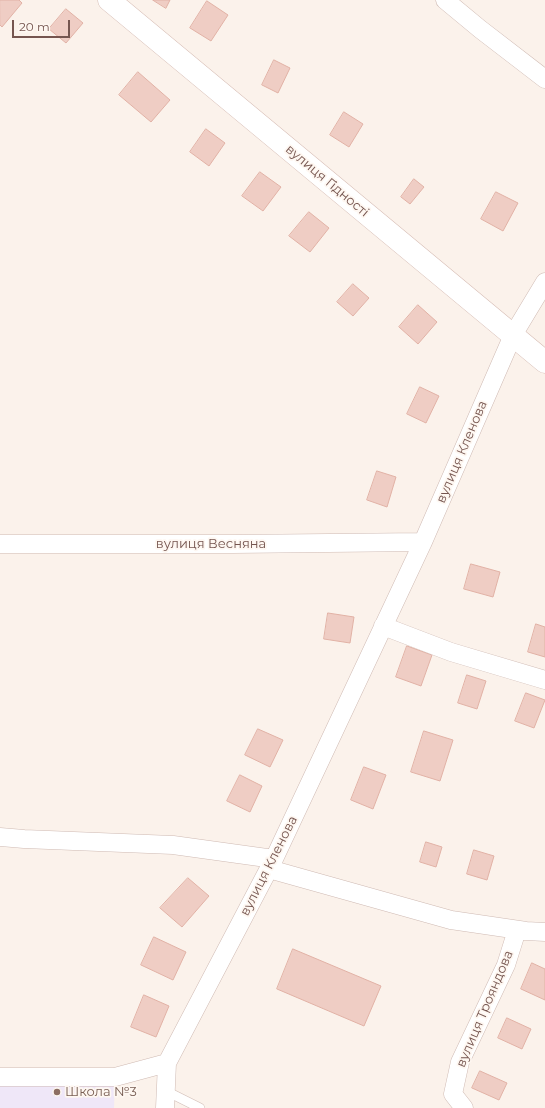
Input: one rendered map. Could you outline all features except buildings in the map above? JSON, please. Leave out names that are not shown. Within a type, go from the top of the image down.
[{"type":"street","name":"вулиця Гідності","points":[[109,0],[545,362]]},
{"type":"street","points":[[444,0],[545,79]]},
{"type":"street","name":"вулиця Кленова","points":[[166,1100],[167,1063],[272,864],[423,542],[513,335],[545,282]]},
{"type":"street","name":"вулиця Весняна","points":[[0,544],[423,542]]},
{"type":"street","points":[[383,626],[451,652],[545,680]]},
{"type":"street","points":[[0,836],[24,839],[173,845],[272,864],[452,920],[517,930],[545,932]]},
{"type":"street","name":"вулиця Трояндова","points":[[464,1108],[454,1094],[460,1062],[506,965],[517,930]]},
{"type":"street","points":[[0,1076],[115,1077],[167,1063]]},
{"type":"lane","points":[[166,1100],[200,1108]]},
{"type":"shaded area","name":"Школа №3","points":[[0,1077],[115,1077],[114,1108],[0,1108]]},
{"type":"place","name":"Школа №3","points":[[57,1092]]}]
